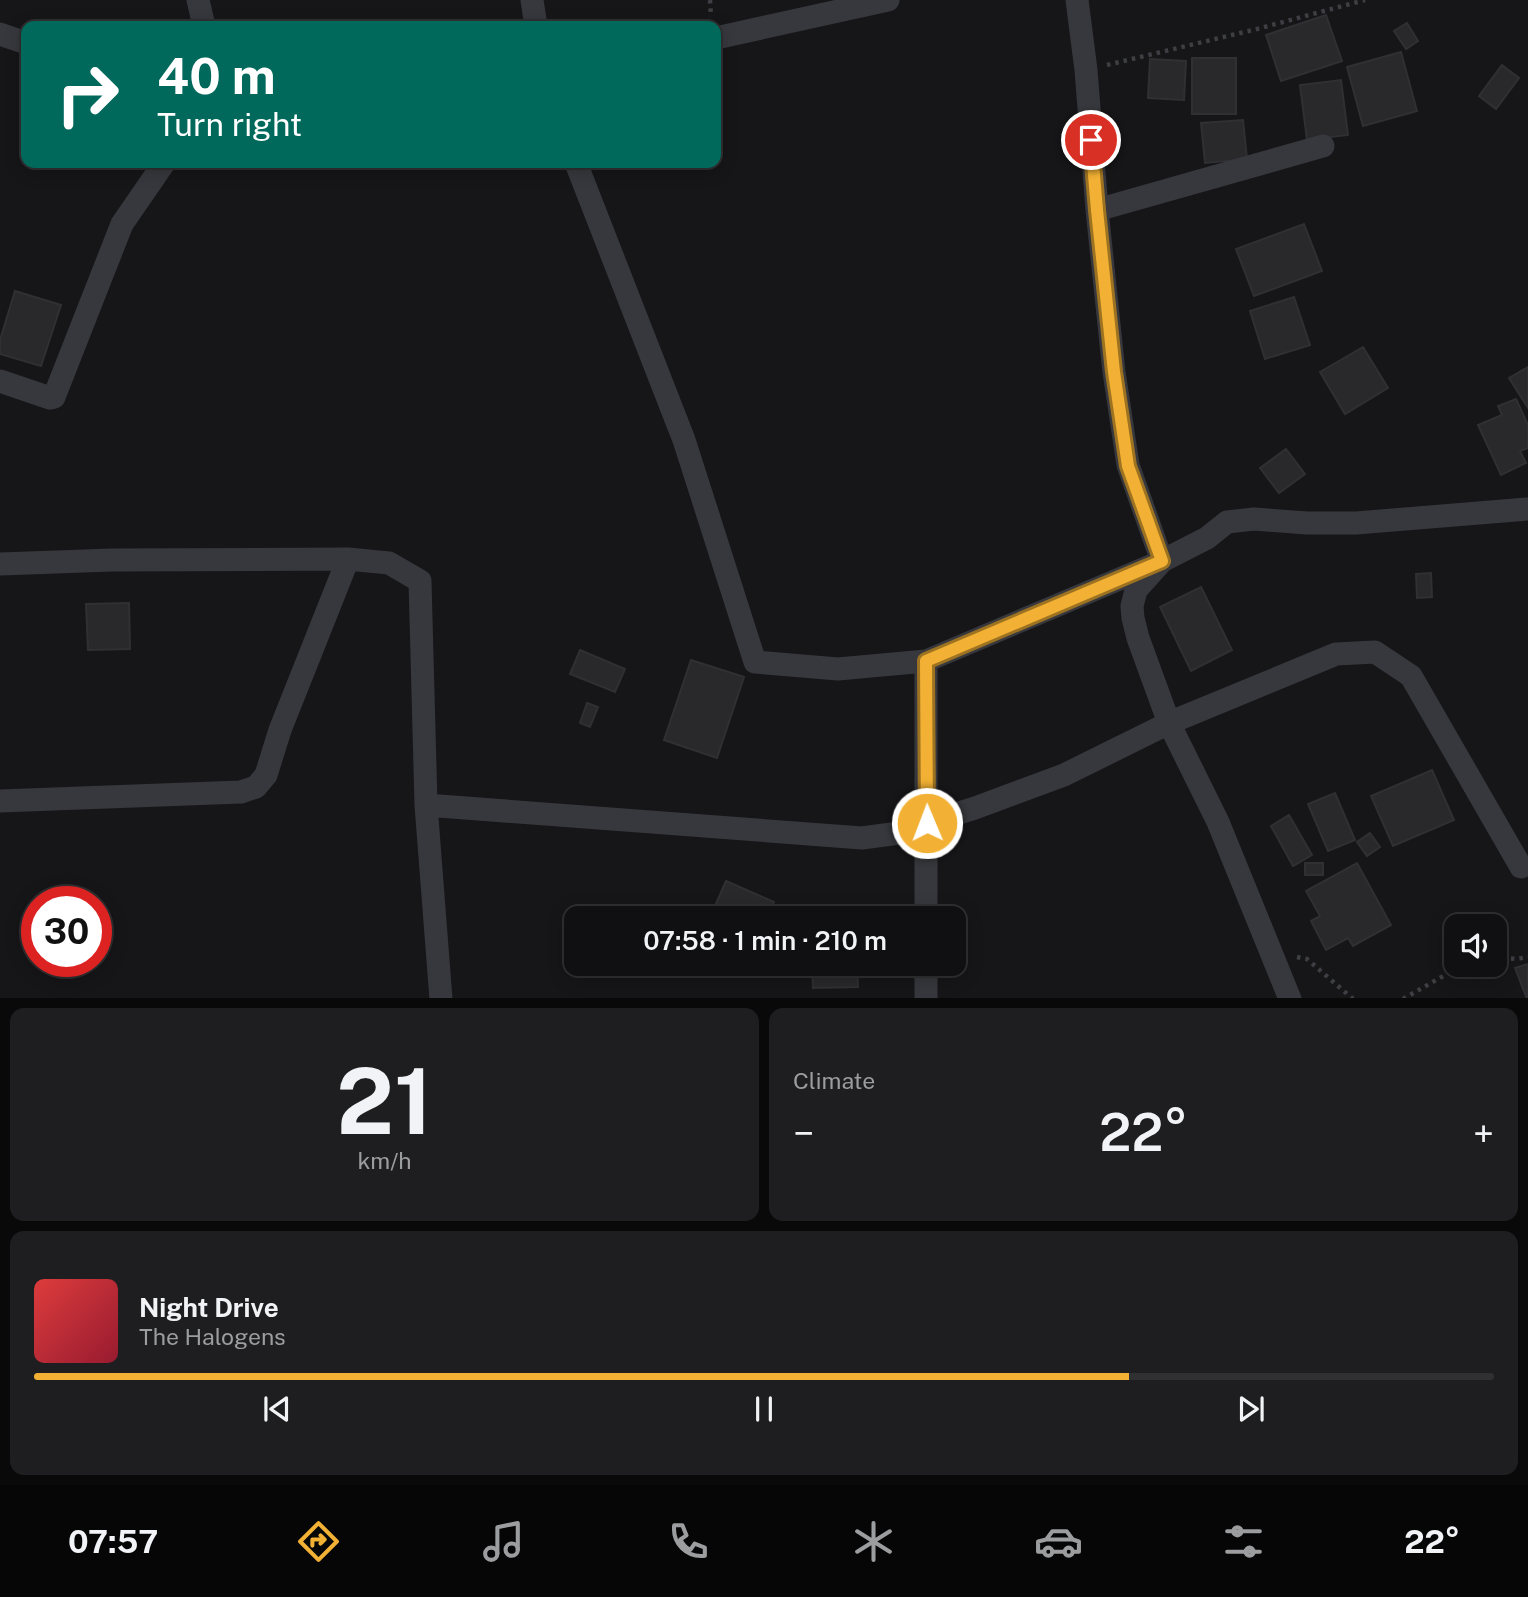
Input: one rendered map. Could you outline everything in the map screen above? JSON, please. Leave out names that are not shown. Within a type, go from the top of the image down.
[{"type":"street","points":[[198,0],[203,21]]},
{"type":"street","points":[[532,0],[535,21]]},
{"type":"street","points":[[721,37],[888,0]]},
{"type":"street","points":[[1077,0],[1114,372],[1128,466],[1162,561]]},
{"type":"street","points":[[0,34],[21,41]]},
{"type":"street","points":[[1097,210],[1323,146]]},
{"type":"street","points":[[0,381],[54,397],[122,224],[161,168]]},
{"type":"street","points":[[578,168],[684,440],[755,662],[838,669],[926,661],[1162,561],[1207,538],[1227,522],[1254,519],[1356,523],[1528,509]]},
{"type":"street","points":[[0,564],[112,560],[348,559],[389,563],[420,581],[426,805],[441,998]]},
{"type":"street","points":[[0,802],[241,792],[256,788],[267,775],[280,730],[348,559]]},
{"type":"street","points":[[1162,561],[1136,590],[1132,606],[1138,638],[1169,723],[1218,822],[1290,998]]},
{"type":"street","points":[[426,805],[862,838],[899,833],[1064,775],[1169,723],[1336,654],[1375,652],[1411,676],[1521,867]]},
{"type":"street","points":[[926,661],[926,906]]},
{"type":"street","points":[[926,976],[926,998]]},
{"type":"path","points":[[1086,70],[1365,0]]},
{"type":"path","points":[[1275,961],[1300,957],[1307,959],[1352,998]]},
{"type":"path","points":[[1507,958],[1528,957]]},
{"type":"path","points":[[1405,998],[1444,976]]},
{"type":"building","points":[[1326,15],[1342,61],[1281,81],[1266,35]]},
{"type":"building","points":[[1407,23],[1418,41],[1406,49],[1394,31]]},
{"type":"building","points":[[1401,52],[1417,111],[1363,126],[1347,67]]},
{"type":"building","points":[[1192,58],[1236,58],[1236,114],[1192,114]]},
{"type":"building","points":[[1150,59],[1186,61],[1184,100],[1148,98]]},
{"type":"building","points":[[1502,65],[1519,78],[1496,109],[1479,96]]},
{"type":"building","points":[[1341,80],[1348,135],[1307,140],[1300,85]]},
{"type":"building","points":[[1243,120],[1247,159],[1205,163],[1201,123]]},
{"type":"building","points":[[1304,224],[1322,271],[1254,296],[1236,249]]},
{"type":"building","points":[[15,291],[61,305],[41,366],[0,354],[0,340]]},
{"type":"building","points":[[1294,297],[1310,345],[1265,359],[1250,311]]},
{"type":"building","points":[[1363,347],[1388,388],[1345,414],[1320,372]]},
{"type":"building","points":[[1528,367],[1528,408],[1509,378]]},
{"type":"building","points":[[1516,399],[1528,425],[1528,448],[1520,451],[1526,463],[1501,475],[1478,425],[1502,415],[1498,406]]},
{"type":"building","points":[[1286,449],[1305,474],[1279,493],[1260,468]]},
{"type":"building","points":[[1431,573],[1432,597],[1417,598],[1416,574]]},
{"type":"building","points":[[1201,587],[1232,650],[1191,671],[1160,607]]},
{"type":"building","points":[[129,603],[130,649],[88,650],[86,604]]},
{"type":"building","points":[[580,650],[625,669],[615,692],[570,674]]},
{"type":"building","points":[[691,660],[744,677],[717,758],[664,740]]},
{"type":"building","points":[[587,703],[598,707],[590,727],[580,723]]},
{"type":"building","points":[[1432,770],[1454,820],[1393,846],[1371,796]]},
{"type":"building","points":[[1335,793],[1355,840],[1328,851],[1308,804]]},
{"type":"building","points":[[1289,815],[1312,855],[1293,866],[1271,826]]},
{"type":"building","points":[[1370,833],[1380,847],[1367,856],[1357,842]]},
{"type":"building","points":[[1305,863],[1323,863],[1323,875],[1305,875]]},
{"type":"building","points":[[1357,863],[1391,925],[1353,946],[1348,938],[1326,950],[1311,921],[1320,916],[1306,891]]},
{"type":"building","points":[[726,881],[774,902],[772,906],[715,906]]},
{"type":"building","points":[[1528,964],[1528,998],[1527,998],[1515,968]]},
{"type":"building","points":[[812,976],[858,976],[858,987],[813,988]]},
{"type":"route","points":[[927,823],[926,661],[1162,561],[1128,466],[1114,372],[1091,140]]}]
